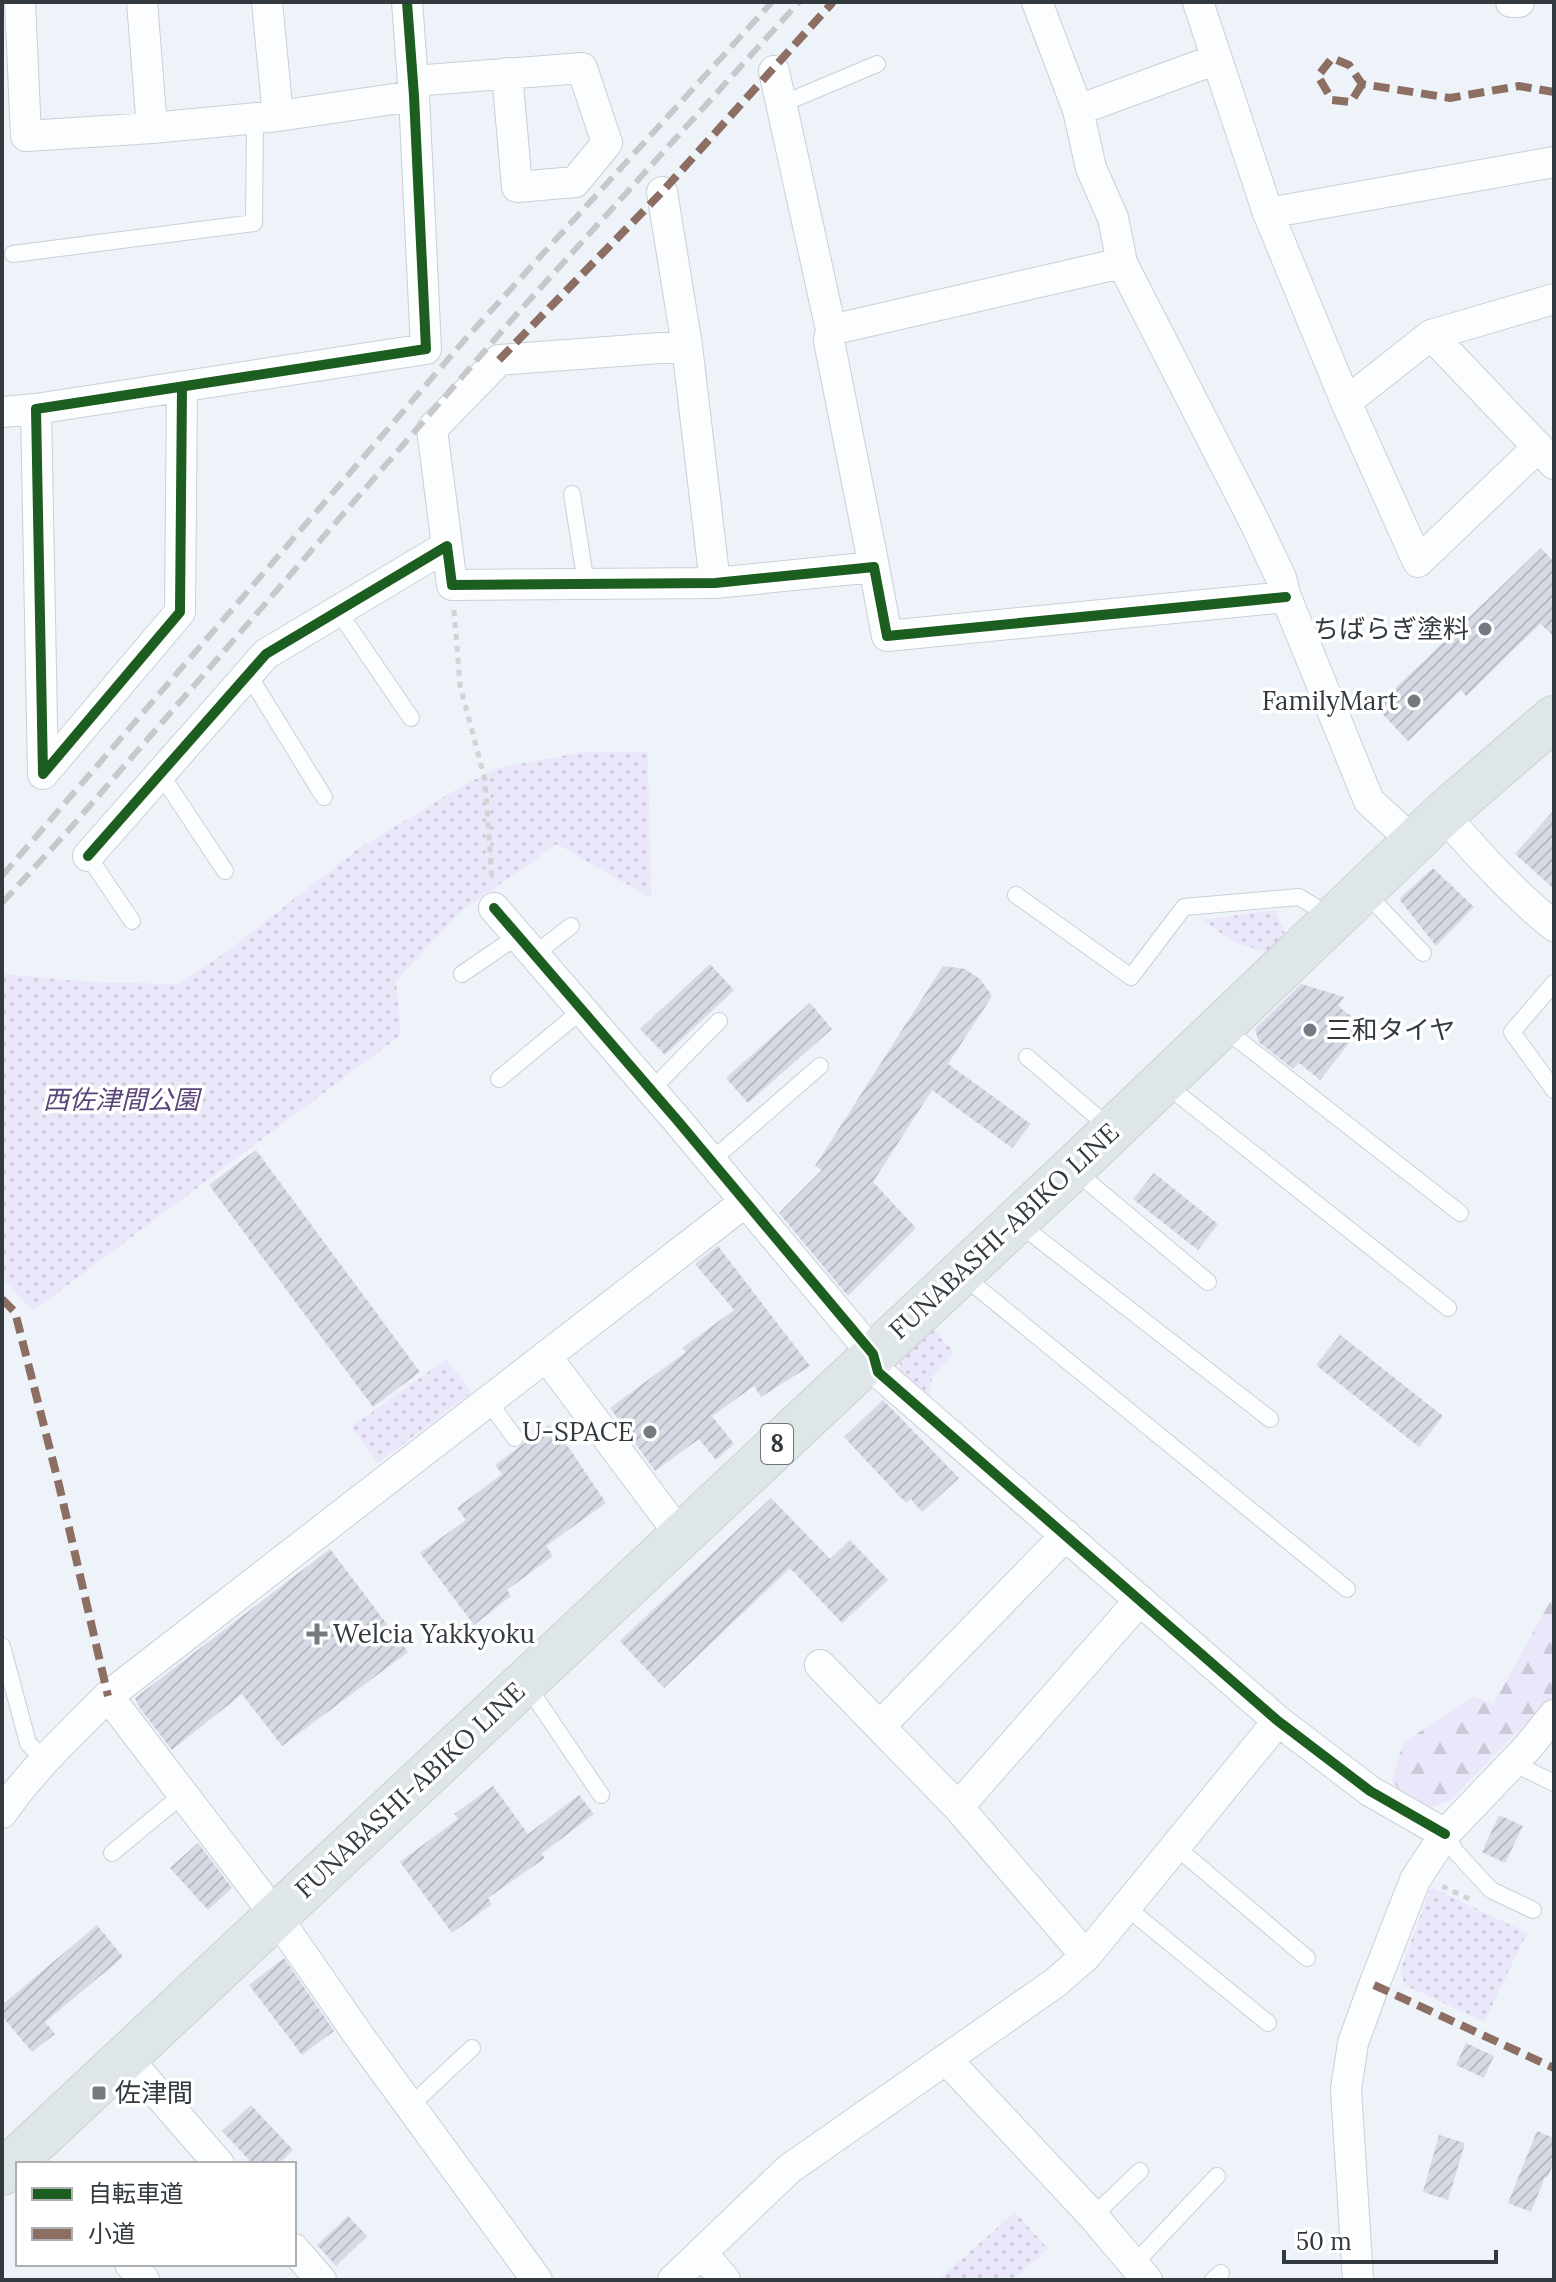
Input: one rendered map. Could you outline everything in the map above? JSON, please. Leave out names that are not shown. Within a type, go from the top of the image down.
[{"type":"main road","name":"FUNABASHI-ABIKO LINE","points":[[21,2162],[125,2056],[1072,1169],[1348,904],[1554,718]]},
{"type":"street","points":[[20,2],[26,136],[267,117],[507,73],[582,68],[607,143],[575,182],[517,187],[507,73]]},
{"type":"street","points":[[142,2],[152,128]]},
{"type":"street","points":[[267,2],[267,117]]},
{"type":"street","points":[[2,412],[426,349],[407,2]]},
{"type":"street","points":[[1037,2],[1078,110],[1091,168],[1113,218],[1122,263],[1281,578],[1369,801],[1481,857],[1554,926]]},
{"type":"street","points":[[1198,2],[1268,213],[1346,402],[1418,562],[1546,456],[1431,335]]},
{"type":"street","points":[[1511,2],[1519,2]]},
{"type":"street","points":[[1078,110],[1217,59]]},
{"type":"street","points":[[774,71],[831,330],[829,341],[887,636],[1286,597]]},
{"type":"street","points":[[1268,213],[1554,162]]},
{"type":"street","points":[[662,192],[687,346],[715,583]]},
{"type":"street","points":[[831,330],[1122,263]]},
{"type":"street","points":[[1346,402],[1431,335],[1554,299]]},
{"type":"street","points":[[687,346],[499,360],[432,429],[452,585],[715,583],[874,567]]},
{"type":"street","points":[[36,409],[43,774],[180,612],[182,387]]},
{"type":"street","points":[[88,856],[266,654],[447,546]]},
{"type":"street","points":[[494,908],[873,1354],[878,1372],[1278,1721],[1370,1791],[1445,1834]]},
{"type":"street","points":[[2,1813],[44,1760],[108,1696],[745,1202]]},
{"type":"street","points":[[546,1356],[681,1536]]},
{"type":"street","points":[[880,1726],[1066,1535]]},
{"type":"street","points":[[958,1807],[1140,1600]]},
{"type":"street","points":[[820,1665],[958,1807],[1086,1956]]},
{"type":"street","points":[[108,1696],[276,1916],[537,2280]]},
{"type":"street","points":[[1358,2280],[1346,2089],[1353,2043],[1415,1880],[1445,1834],[1554,1715]]},
{"type":"street","points":[[673,2280],[789,2169],[1055,1983],[1086,1956],[1278,1721]]},
{"type":"street","points":[[125,2056],[217,2162]]},
{"type":"street","points":[[947,2060],[1141,2272]]},
{"type":"street","points":[[703,2254],[725,2280]]},
{"type":"lane","points":[[782,104],[877,64]]},
{"type":"lane","points":[[13,254],[254,223],[267,117]]},
{"type":"lane","points":[[572,494],[586,584]]},
{"type":"lane","points":[[338,611],[411,718]]},
{"type":"lane","points":[[248,674],[324,797]]},
{"type":"lane","points":[[160,773],[225,871]]},
{"type":"lane","points":[[88,856],[132,921]]},
{"type":"lane","points":[[1016,895],[1131,977],[1184,907],[1299,897],[1348,904],[1423,953]]},
{"type":"lane","points":[[462,974],[571,926]]},
{"type":"lane","points":[[1554,983],[1512,1032],[1554,1090]]},
{"type":"lane","points":[[499,1079],[582,1010]]},
{"type":"lane","points":[[651,1090],[719,1021]]},
{"type":"lane","points":[[1221,1027],[1460,1213]]},
{"type":"lane","points":[[1027,1057],[1113,1130]]},
{"type":"lane","points":[[711,1161],[820,1066]]},
{"type":"lane","points":[[1163,1082],[1448,1308]]},
{"type":"lane","points":[[1072,1169],[1208,1282]]},
{"type":"lane","points":[[1015,1221],[1270,1419]]},
{"type":"lane","points":[[961,1273],[1347,1589]]},
{"type":"lane","points":[[488,1401],[515,1438]]},
{"type":"lane","points":[[2,1646],[28,1743],[44,1760]]},
{"type":"lane","points":[[525,1682],[601,1795]]},
{"type":"lane","points":[[1513,1763],[1554,1783]]},
{"type":"lane","points":[[112,1853],[182,1795]]},
{"type":"lane","points":[[1445,1834],[1456,1852],[1491,1890],[1533,1910]]},
{"type":"lane","points":[[1176,1847],[1307,1958]]},
{"type":"lane","points":[[1126,1907],[1268,2023]]},
{"type":"lane","points":[[410,2106],[472,2048]]},
{"type":"lane","points":[[1093,2216],[1140,2171]]},
{"type":"lane","points":[[1141,2272],[1217,2176]]},
{"type":"path","points":[[452,585],[460,685],[485,780],[494,908]]},
{"type":"green space","name":"西佐津間公園","points":[[584,752],[648,752],[651,898],[557,844],[459,913],[396,981],[401,1035],[33,1311],[2,1278],[2,974],[90,982],[178,984],[221,956],[358,849],[457,789],[497,768]]},
{"type":"green space","points":[[1275,910],[1285,934],[1266,952],[1234,942],[1202,920]]},
{"type":"green space","points":[[953,1303],[958,1303],[934,1329],[954,1353],[932,1377],[928,1400],[900,1371],[900,1361]]},
{"type":"green space","points":[[446,1359],[472,1392],[378,1463],[351,1427]]},
{"type":"green space","points":[[1554,1594],[1554,1709],[1526,1723],[1451,1800],[1423,1810],[1392,1782],[1403,1743],[1474,1696],[1493,1705]]},
{"type":"green space","points":[[1431,1887],[1527,1933],[1484,2022],[1405,1985],[1400,1971]]},
{"type":"green space","points":[[1015,2212],[1048,2249],[1013,2280],[938,2280]]},
{"type":"building","points":[[1541,548],[1554,562],[1554,636],[1540,624],[1466,696],[1461,690],[1408,741],[1376,707]]},
{"type":"building","points":[[1554,810],[1554,889],[1515,854]]},
{"type":"building","points":[[1433,868],[1474,907],[1436,946],[1399,899]]},
{"type":"building","points":[[710,964],[734,990],[665,1055],[640,1029]]},
{"type":"building","points":[[943,966],[965,969],[980,979],[992,996],[948,1064],[1031,1124],[1012,1148],[932,1090],[873,1182],[916,1228],[848,1296],[779,1213],[822,1170],[815,1166]]},
{"type":"building","points":[[1301,984],[1344,997],[1338,1006],[1363,1025],[1320,1080],[1299,1063],[1293,1069],[1259,1042],[1255,1029]]},
{"type":"building","points":[[810,1003],[832,1029],[748,1103],[726,1078]]},
{"type":"building","points":[[256,1150],[420,1372],[373,1407],[209,1185]]},
{"type":"building","points":[[1154,1173],[1218,1224],[1198,1250],[1133,1199]]},
{"type":"building","points":[[718,1246],[810,1366],[761,1397],[754,1386],[712,1416],[734,1444],[716,1460],[699,1439],[655,1471],[610,1408],[686,1352],[682,1348],[734,1310],[695,1264]]},
{"type":"building","points":[[1340,1335],[1443,1416],[1419,1447],[1316,1365]]},
{"type":"building","points":[[883,1400],[959,1478],[922,1512],[911,1499],[906,1503],[844,1437]]},
{"type":"building","points":[[549,1425],[569,1448],[606,1503],[546,1546],[553,1556],[507,1590],[511,1596],[474,1625],[420,1553],[466,1520],[457,1508],[502,1474],[495,1465]]},
{"type":"building","points":[[771,1498],[830,1559],[850,1540],[888,1580],[842,1623],[790,1568],[664,1688],[620,1641]]},
{"type":"building","points":[[330,1549],[408,1652],[282,1746],[242,1694],[172,1750],[135,1698]]},
{"type":"building","points":[[493,1786],[528,1834],[579,1795],[594,1814],[541,1854],[545,1858],[488,1898],[492,1904],[452,1933],[400,1862],[458,1819],[454,1814]]},
{"type":"building","points":[[1499,1815],[1523,1826],[1505,1863],[1482,1852]]},
{"type":"building","points":[[198,1843],[232,1888],[208,1910],[170,1868]]},
{"type":"building","points":[[97,1925],[123,1957],[45,2022],[55,2034],[32,2052],[2,2016],[2,2005]]},
{"type":"building","points":[[284,1958],[334,2031],[302,2055],[249,1985]]},
{"type":"building","points":[[1466,2043],[1494,2056],[1484,2078],[1456,2065]]},
{"type":"building","points":[[251,2105],[293,2150],[280,2162],[251,2162],[222,2131]]},
{"type":"building","points":[[1537,2131],[1554,2138],[1554,2162],[1531,2212],[1508,2203]]},
{"type":"building","points":[[1439,2135],[1465,2143],[1448,2200],[1423,2192]]},
{"type":"building","points":[[348,2216],[367,2236],[336,2266],[317,2245]]},
{"type":"railway","points":[[2,876],[469,335],[772,2]]},
{"type":"railway","points":[[2,903],[515,316],[799,2]]},
{"type":"marked path","points":[[499,360],[662,192],[833,2]]},
{"type":"marked path","points":[[1362,84],[1351,102],[1332,100],[1318,76],[1332,58],[1349,65],[1362,84],[1450,98],[1519,86],[1554,92]]},
{"type":"marked path","points":[[2,1299],[15,1312],[108,1696]]},
{"type":"marked path","points":[[1374,1985],[1554,2068]]},
{"type":"cycle path","points":[[182,387],[180,612],[43,774],[36,409],[426,349],[407,2]]},
{"type":"cycle path","points":[[88,856],[266,654],[447,546],[452,585],[715,583],[874,567],[887,636],[1286,597]]},
{"type":"cycle path","points":[[494,908],[873,1354],[878,1372],[1278,1721],[1370,1791],[1445,1834]]},
{"type":"place","name":"ちばらぎ塗料","points":[[1485,629]]},
{"type":"place","name":"FamilyMart","points":[[1414,701]]},
{"type":"place","name":"三和タイヤ","points":[[1310,1030]]},
{"type":"place","name":"U-SPACE","points":[[650,1432]]},
{"type":"place","name":"Welcia Yakkyoku","points":[[317,1634]]},
{"type":"place","name":"佐津間","points":[[99,2093]]}]
